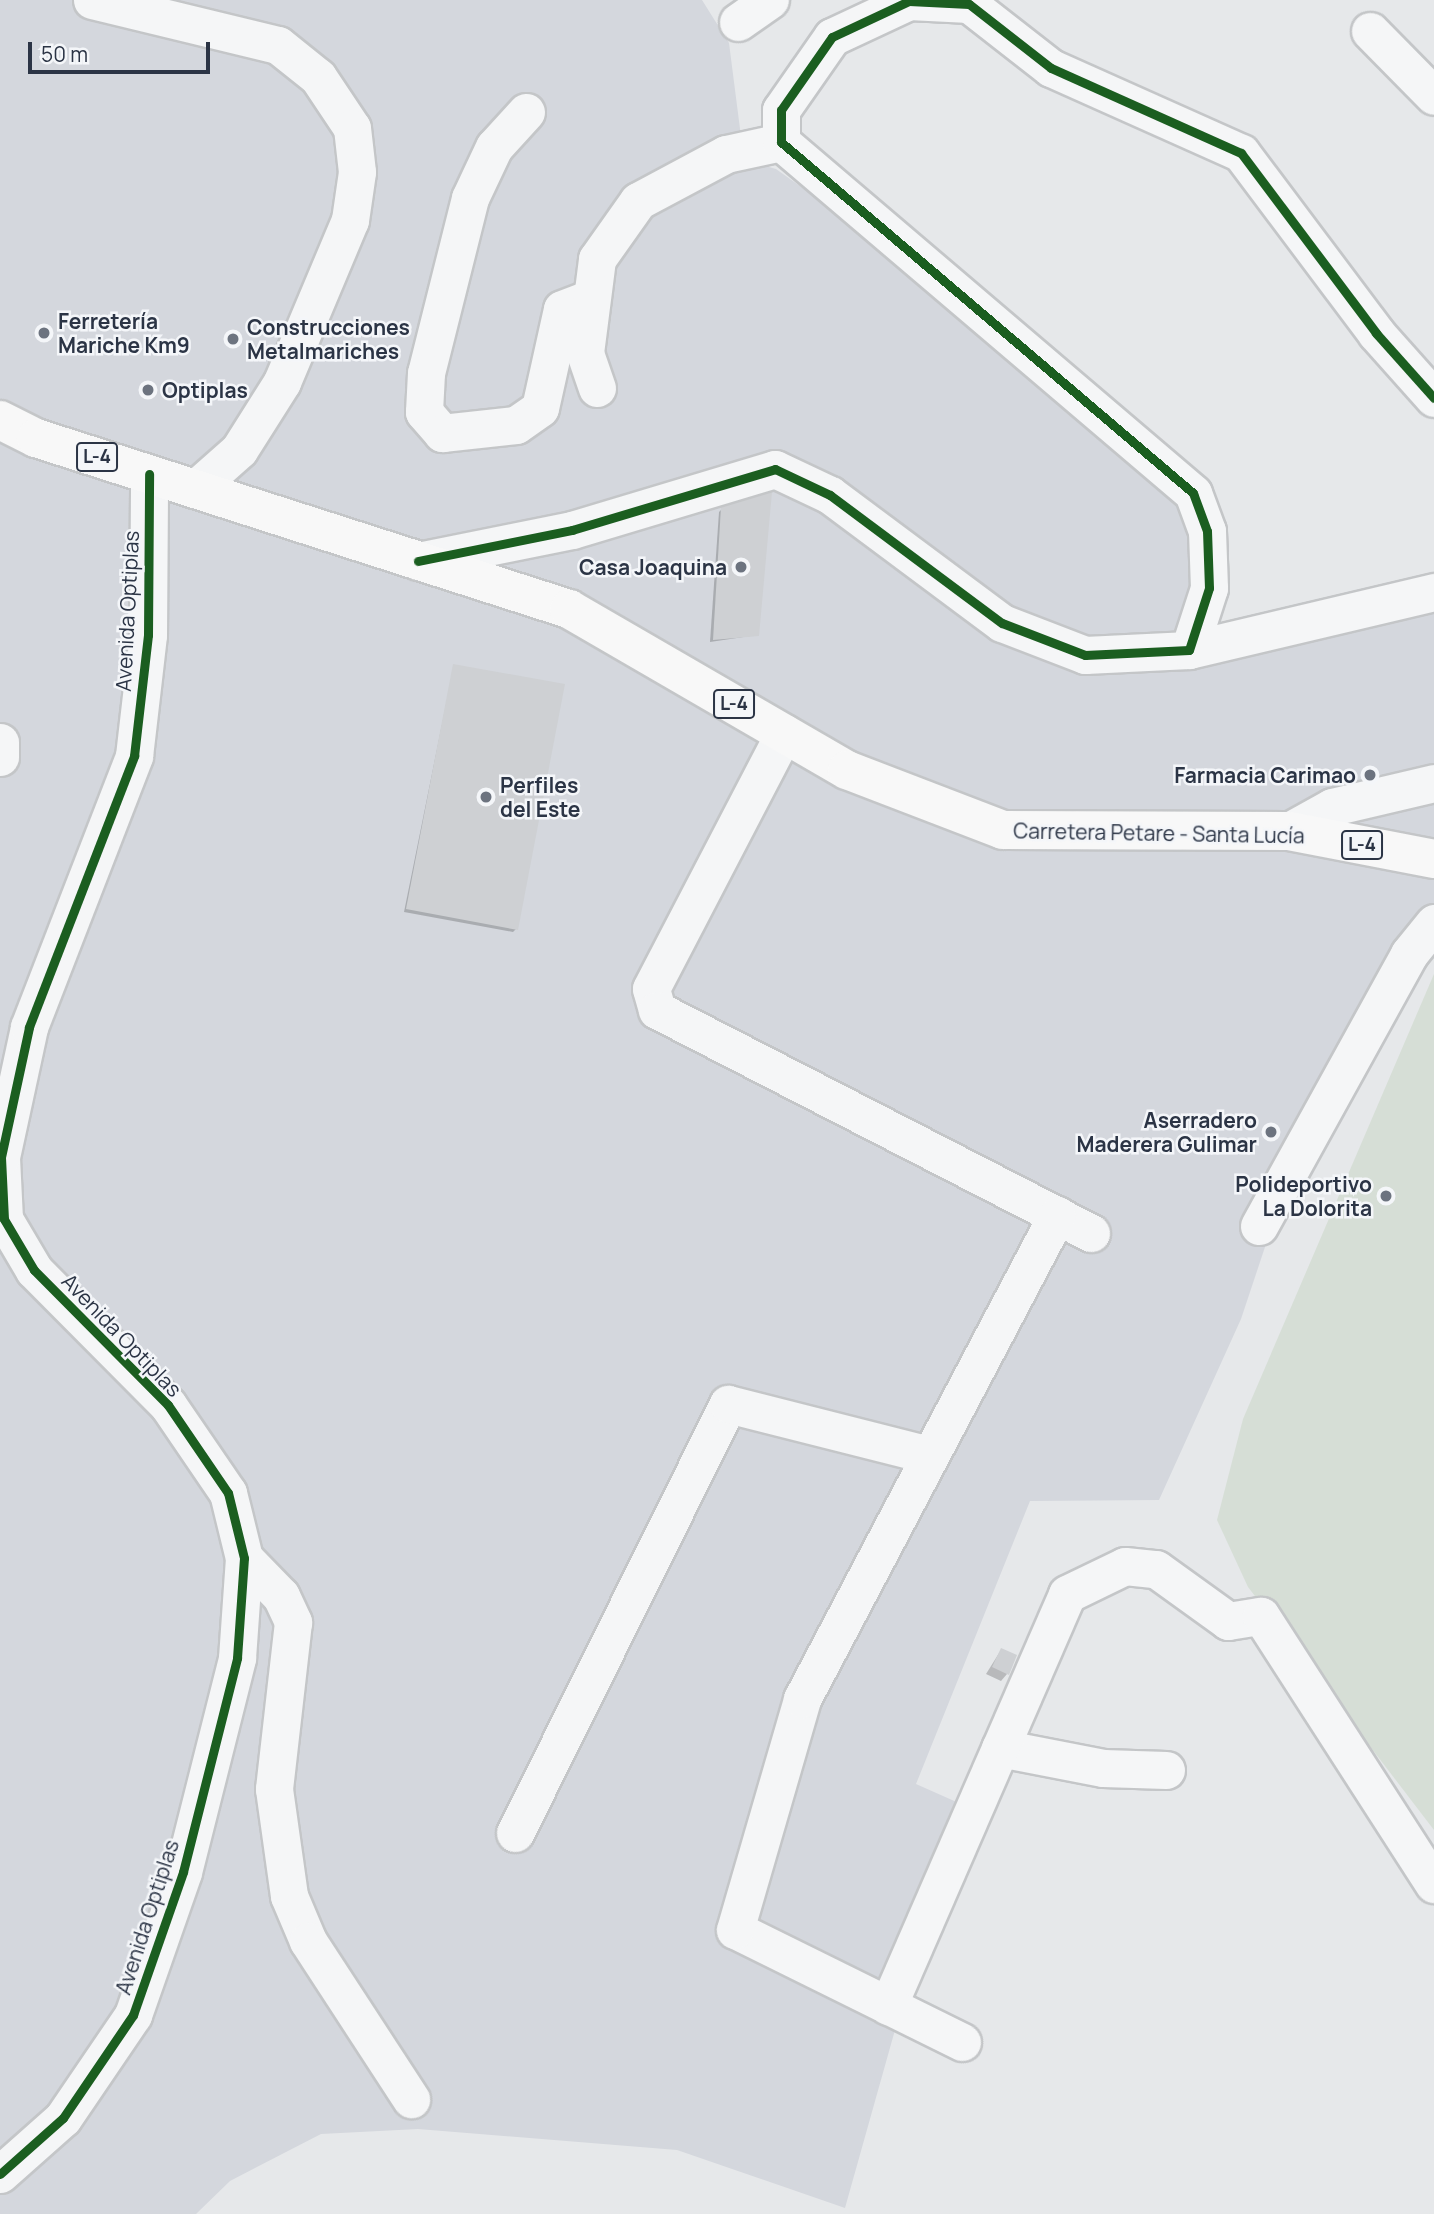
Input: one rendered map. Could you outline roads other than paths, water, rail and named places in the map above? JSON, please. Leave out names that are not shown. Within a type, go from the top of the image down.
[{"type":"main road","name":"Carretera Petare - Santa Lucía","points":[[0,420],[149,474],[569,609],[847,770],[1003,830],[1289,831],[1434,859]]},
{"type":"street","points":[[92,0],[278,45],[318,77],[352,128],[357,172],[350,220],[282,382],[239,450],[195,489]]},
{"type":"street","points":[[738,22],[770,0]]},
{"type":"street","points":[[1189,650],[1209,588],[1207,531],[1194,493],[781,142],[781,110],[832,37],[909,1],[968,2],[1051,68],[1241,153],[1376,333],[1434,398]]},
{"type":"street","points":[[1370,31],[1434,96]]},
{"type":"street","points":[[526,112],[494,147],[470,198],[426,373],[424,412],[442,433],[516,425],[540,408],[562,309],[589,299]]},
{"type":"street","points":[[597,388],[584,353],[589,299],[597,258],[638,201],[726,154],[781,142]]},
{"type":"street","points":[[418,561],[572,530],[775,470],[830,495],[1002,623],[1084,655],[1189,650],[1434,592]]},
{"type":"street","name":"Avenida Optiplas","points":[[0,2174],[63,2118],[132,2015],[183,1872],[237,1658],[244,1558],[228,1493],[168,1405],[34,1270],[4,1219],[1,1157],[29,1027],[134,756],[148,635],[149,474]]},
{"type":"street","points":[[784,733],[651,989],[657,1010],[1091,1233]]},
{"type":"street","points":[[0,742],[0,757]]},
{"type":"street","points":[[1289,831],[1332,807],[1434,783]]},
{"type":"street","points":[[1259,1227],[1409,954],[1434,923]]},
{"type":"street","points":[[962,2042],[735,1930],[802,1699],[1057,1215]]},
{"type":"street","points":[[515,1833],[728,1404],[930,1455]]},
{"type":"street","points":[[244,1558],[281,1596],[293,1622],[274,1789],[289,1896],[308,1941],[411,2099]]},
{"type":"street","points":[[888,2006],[1067,1594],[1125,1566],[1156,1569],[1228,1621],[1261,1616],[1434,1884]]},
{"type":"street","points":[[1000,1748],[1103,1768],[1166,1770]]},
{"type":"place","name":"Ferretería Mariche Km9","points":[[44,333]]},
{"type":"place","name":"Construcciones Metalmariches","points":[[233,339]]},
{"type":"place","name":"Optiplas","points":[[148,390]]},
{"type":"place","name":"Casa Joaquina","points":[[741,567]]},
{"type":"place","name":"Farmacia Carimao","points":[[1370,775]]},
{"type":"place","name":"Perfiles del Este","points":[[486,797]]},
{"type":"place","name":"Aserradero Maderera Gulimar","points":[[1271,1132]]},
{"type":"place","name":"Polideportivo La Dolorita","points":[[1386,1196]]}]
